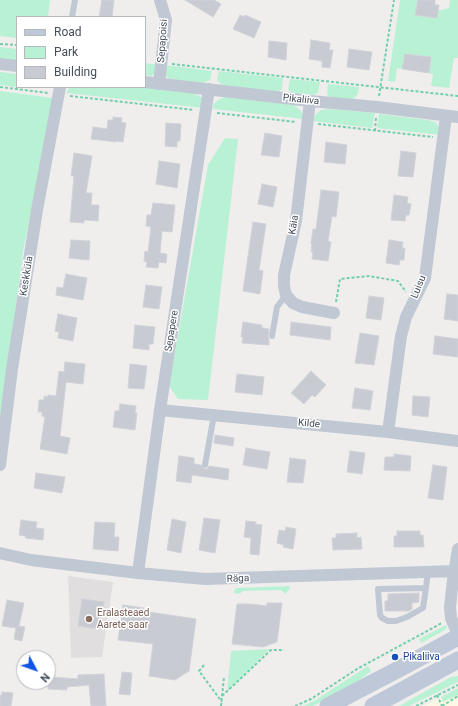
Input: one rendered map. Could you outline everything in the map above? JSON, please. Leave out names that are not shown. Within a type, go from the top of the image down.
[{"type":"main road","points":[[328,706],[458,636]]},
{"type":"main road","points":[[373,706],[458,660]]},
{"type":"street","name":"Sepapoisi","points":[[159,84],[166,20],[160,0]]},
{"type":"street","points":[[0,64],[16,66]]},
{"type":"street","name":"Pikaliiva","points":[[146,82],[458,117]]},
{"type":"street","name":"Sepapere","points":[[138,573],[160,410],[210,89]]},
{"type":"street","name":"Keskküla","points":[[0,465],[12,369],[36,218],[60,91]]},
{"type":"street","name":"Käia","points":[[286,295],[284,275],[296,221],[310,101]]},
{"type":"street","name":"Luisu","points":[[388,432],[400,336],[406,317],[425,278],[446,116]]},
{"type":"street","points":[[286,295],[293,303],[302,307],[334,313]]},
{"type":"street","name":"Kilde","points":[[160,410],[388,432],[458,442]]},
{"type":"street","points":[[458,549],[450,607],[458,636]]},
{"type":"street","name":"Räga","points":[[0,553],[31,560],[205,580],[455,571]]},
{"type":"lane","points":[[72,16],[75,0]]},
{"type":"lane","points":[[272,336],[277,307],[286,295]]},
{"type":"lane","points":[[205,465],[214,415]]},
{"type":"lane","points":[[378,574],[380,615],[382,618],[392,622],[407,617],[423,608],[428,572]]},
{"type":"lane","points":[[378,589],[426,588]]},
{"type":"path","points":[[374,131],[394,0]]},
{"type":"path","points":[[0,44],[16,45]]},
{"type":"path","points":[[162,63],[458,96]]},
{"type":"path","points":[[0,87],[60,91],[206,112],[443,138]]},
{"type":"path","points":[[334,313],[340,279],[369,276],[398,281],[404,291],[415,299]]},
{"type":"path","points":[[295,706],[312,699],[357,669],[446,621]]},
{"type":"path","points":[[222,696],[271,650],[284,650]]},
{"type":"path","points":[[391,650],[395,657]]},
{"type":"path","points":[[204,665],[199,671],[222,702]]},
{"type":"path","points":[[221,706],[224,677]]},
{"type":"path","points":[[416,706],[458,685]]},
{"type":"path","points":[[437,695],[442,706],[458,696]]},
{"type":"shaded area","name":"Eralasteaed Aarete saar","points":[[68,576],[113,582],[102,657],[71,658]]},
{"type":"shaded area","points":[[458,688],[458,706],[423,706],[438,699]]},
{"type":"green space","points":[[0,0],[50,0],[48,16],[16,16],[16,38],[0,36]]},
{"type":"green space","points":[[400,0],[418,0],[415,15],[437,18],[438,11],[449,8],[450,0],[458,0],[458,58],[454,58],[449,88],[431,86],[433,75],[429,73],[431,57],[406,54],[402,69],[397,68],[395,82],[388,81]]},
{"type":"green space","points":[[0,47],[16,49],[16,62],[0,60]]},
{"type":"green space","points":[[146,63],[158,65],[157,71],[152,76],[146,75]]},
{"type":"green space","points":[[164,65],[212,71],[210,80],[203,83],[170,79],[166,77]]},
{"type":"green space","points":[[219,71],[283,78],[282,89],[278,92],[222,85],[217,80]]},
{"type":"green space","points":[[0,72],[16,74],[16,87],[0,85]]},
{"type":"green space","points":[[290,79],[320,82],[318,93],[313,95],[291,93],[288,89]]},
{"type":"green space","points":[[328,84],[359,87],[358,94],[352,100],[330,97],[327,94]]},
{"type":"green space","points":[[146,87],[193,93],[203,98],[204,108],[66,93],[69,88]]},
{"type":"green space","points":[[0,91],[53,98],[23,252],[0,425]]},
{"type":"green space","points":[[225,97],[294,105],[301,111],[304,119],[213,109],[213,105],[218,100]]},
{"type":"green space","points":[[328,109],[375,113],[372,128],[312,121],[315,115],[321,110]]},
{"type":"green space","points":[[379,114],[435,122],[440,128],[441,135],[377,128]]},
{"type":"green space","points":[[225,138],[238,139],[208,400],[178,399],[169,386],[208,165]]},
{"type":"green space","points":[[290,586],[289,590],[285,594],[281,590],[243,591],[239,594],[234,593],[236,588]]},
{"type":"green space","points":[[446,625],[447,628],[443,631],[421,643],[419,639]]},
{"type":"green space","points":[[270,649],[227,691],[231,651]]},
{"type":"green space","points":[[368,666],[371,671],[351,687],[313,706],[303,706],[314,701]]},
{"type":"green space","points":[[458,676],[458,682],[409,706],[399,706],[451,677]]},
{"type":"green space","points":[[458,688],[458,695],[443,702],[441,697]]},
{"type":"building","points":[[102,0],[114,0],[112,16],[99,16]]},
{"type":"building","points":[[185,0],[214,0],[221,4],[213,17]]},
{"type":"building","points":[[418,0],[435,0],[435,5],[439,5],[437,18],[415,15]]},
{"type":"building","points":[[240,15],[244,17],[245,15],[261,22],[254,38],[233,29]]},
{"type":"building","points":[[311,40],[330,43],[329,50],[333,50],[330,68],[322,67],[322,61],[309,59]]},
{"type":"building","points":[[269,41],[287,43],[286,60],[268,57]]},
{"type":"building","points":[[349,49],[372,52],[369,70],[347,67]]},
{"type":"building","points":[[405,54],[431,57],[429,73],[402,69]]},
{"type":"building","points":[[113,117],[122,118],[121,122],[126,123],[123,142],[91,139],[93,127],[107,129],[108,120],[113,120]]},
{"type":"building","points":[[166,123],[181,124],[180,141],[177,141],[177,147],[165,146]]},
{"type":"building","points":[[265,133],[282,136],[279,157],[261,155]]},
{"type":"building","points":[[326,142],[347,145],[345,164],[324,162]]},
{"type":"building","points":[[401,151],[416,153],[413,177],[398,176]]},
{"type":"building","points":[[74,153],[92,156],[86,193],[92,193],[91,205],[99,205],[98,221],[84,220],[84,223],[70,222],[74,176],[71,176]]},
{"type":"building","points":[[159,161],[180,164],[177,188],[156,184]]},
{"type":"building","points":[[262,184],[277,187],[273,207],[258,204]]},
{"type":"building","points":[[321,190],[339,192],[336,217],[332,216],[328,241],[331,242],[328,261],[312,259],[313,252],[311,252],[313,229],[316,229]]},
{"type":"building","points":[[394,195],[408,197],[407,203],[411,204],[409,215],[406,215],[405,221],[391,220]]},
{"type":"building","points":[[153,203],[175,205],[172,232],[162,231],[160,253],[167,254],[166,263],[159,262],[158,268],[146,267],[147,262],[144,261],[145,251],[148,252],[151,227],[146,226],[147,215],[151,215]]},
{"type":"building","points":[[253,222],[266,224],[259,270],[263,271],[260,294],[243,291]]},
{"type":"building","points":[[71,240],[90,241],[89,260],[69,258]]},
{"type":"building","points":[[389,240],[403,242],[402,248],[405,248],[404,260],[400,260],[399,265],[386,263]]},
{"type":"building","points":[[66,274],[87,278],[83,300],[56,295],[57,287],[63,288]]},
{"type":"building","points":[[146,285],[162,287],[159,309],[143,307]]},
{"type":"building","points":[[447,294],[458,295],[458,321],[444,319]]},
{"type":"building","points":[[369,296],[384,298],[381,320],[366,318]]},
{"type":"building","points":[[58,314],[77,318],[73,341],[58,338],[59,332],[55,331]]},
{"type":"building","points":[[243,322],[262,325],[262,328],[269,329],[269,345],[242,343],[243,337],[241,337]]},
{"type":"building","points":[[291,322],[331,327],[330,340],[290,335]]},
{"type":"building","points":[[135,325],[155,327],[153,344],[149,344],[149,350],[133,348]]},
{"type":"building","points":[[360,333],[379,336],[374,365],[355,363]]},
{"type":"building","points":[[435,336],[458,339],[458,357],[433,354]]},
{"type":"building","points":[[65,362],[85,364],[83,384],[66,382],[60,436],[70,438],[67,454],[40,449],[45,417],[42,416],[42,412],[38,412],[39,400],[44,400],[44,396],[48,397],[48,395],[56,396],[59,371],[64,372]]},
{"type":"building","points":[[130,364],[147,366],[144,389],[128,388]]},
{"type":"building","points":[[311,371],[326,385],[315,397],[312,395],[304,404],[291,393]]},
{"type":"building","points":[[237,374],[264,377],[262,395],[235,392]]},
{"type":"building","points":[[355,388],[373,391],[370,410],[352,408]]},
{"type":"building","points":[[413,396],[430,397],[428,417],[412,415]]},
{"type":"building","points":[[120,404],[136,406],[135,413],[137,413],[135,430],[113,427],[115,411],[119,411]]},
{"type":"building","points":[[215,435],[234,438],[233,446],[214,443]]},
{"type":"building","points":[[246,448],[270,452],[267,469],[243,465]]},
{"type":"building","points":[[350,451],[365,453],[362,474],[347,472]]},
{"type":"building","points":[[394,454],[411,456],[410,471],[384,470],[385,457],[394,457]]},
{"type":"building","points":[[179,456],[194,458],[194,464],[201,465],[204,469],[207,469],[209,466],[229,469],[228,480],[192,475],[191,483],[176,481]]},
{"type":"building","points":[[290,458],[306,460],[303,483],[287,482]]},
{"type":"building","points":[[433,465],[447,467],[443,500],[428,498]]},
{"type":"building","points":[[36,473],[65,477],[62,493],[34,488]]},
{"type":"building","points":[[204,518],[220,520],[215,553],[199,550]]},
{"type":"building","points":[[172,519],[186,522],[181,553],[167,550]]},
{"type":"building","points":[[21,520],[37,522],[36,528],[44,529],[43,540],[25,538],[26,536],[19,535]]},
{"type":"building","points":[[246,521],[256,522],[255,524],[262,525],[259,555],[250,554],[251,538],[244,537]]},
{"type":"building","points":[[95,522],[115,523],[114,537],[119,537],[118,551],[93,549]]},
{"type":"building","points":[[286,527],[296,529],[293,549],[283,547],[284,545],[277,543],[279,530],[285,531]]},
{"type":"building","points":[[397,531],[420,531],[420,535],[423,535],[424,547],[394,547],[394,536],[397,536]]},
{"type":"building","points":[[357,533],[357,538],[361,537],[362,549],[333,550],[332,538],[336,538],[336,534]]},
{"type":"building","points":[[419,593],[419,602],[412,603],[412,609],[409,611],[385,611],[385,601],[388,601],[388,594]]},
{"type":"building","points":[[82,599],[104,602],[100,629],[78,626]]},
{"type":"building","points":[[7,600],[24,603],[19,626],[25,627],[22,641],[14,639],[16,628],[2,626]]},
{"type":"building","points":[[267,603],[282,603],[277,642],[263,647],[232,644],[237,604],[267,606]]},
{"type":"building","points":[[123,605],[144,608],[143,611],[196,619],[189,671],[175,680],[149,676],[153,644],[118,640]]},
{"type":"building","points":[[122,672],[132,673],[130,695],[119,694]]},
{"type":"building","points":[[104,674],[106,706],[91,706],[89,685],[67,687],[67,690],[56,689],[56,677],[78,679],[78,675]]},
{"type":"building","points":[[2,692],[13,693],[11,706],[0,706],[0,695],[2,695]]},
{"type":"place","name":"Eralasteaed Aarete saar","points":[[89,619]]},
{"type":"place","name":"Pikaliiva","points":[[395,657]]}]
